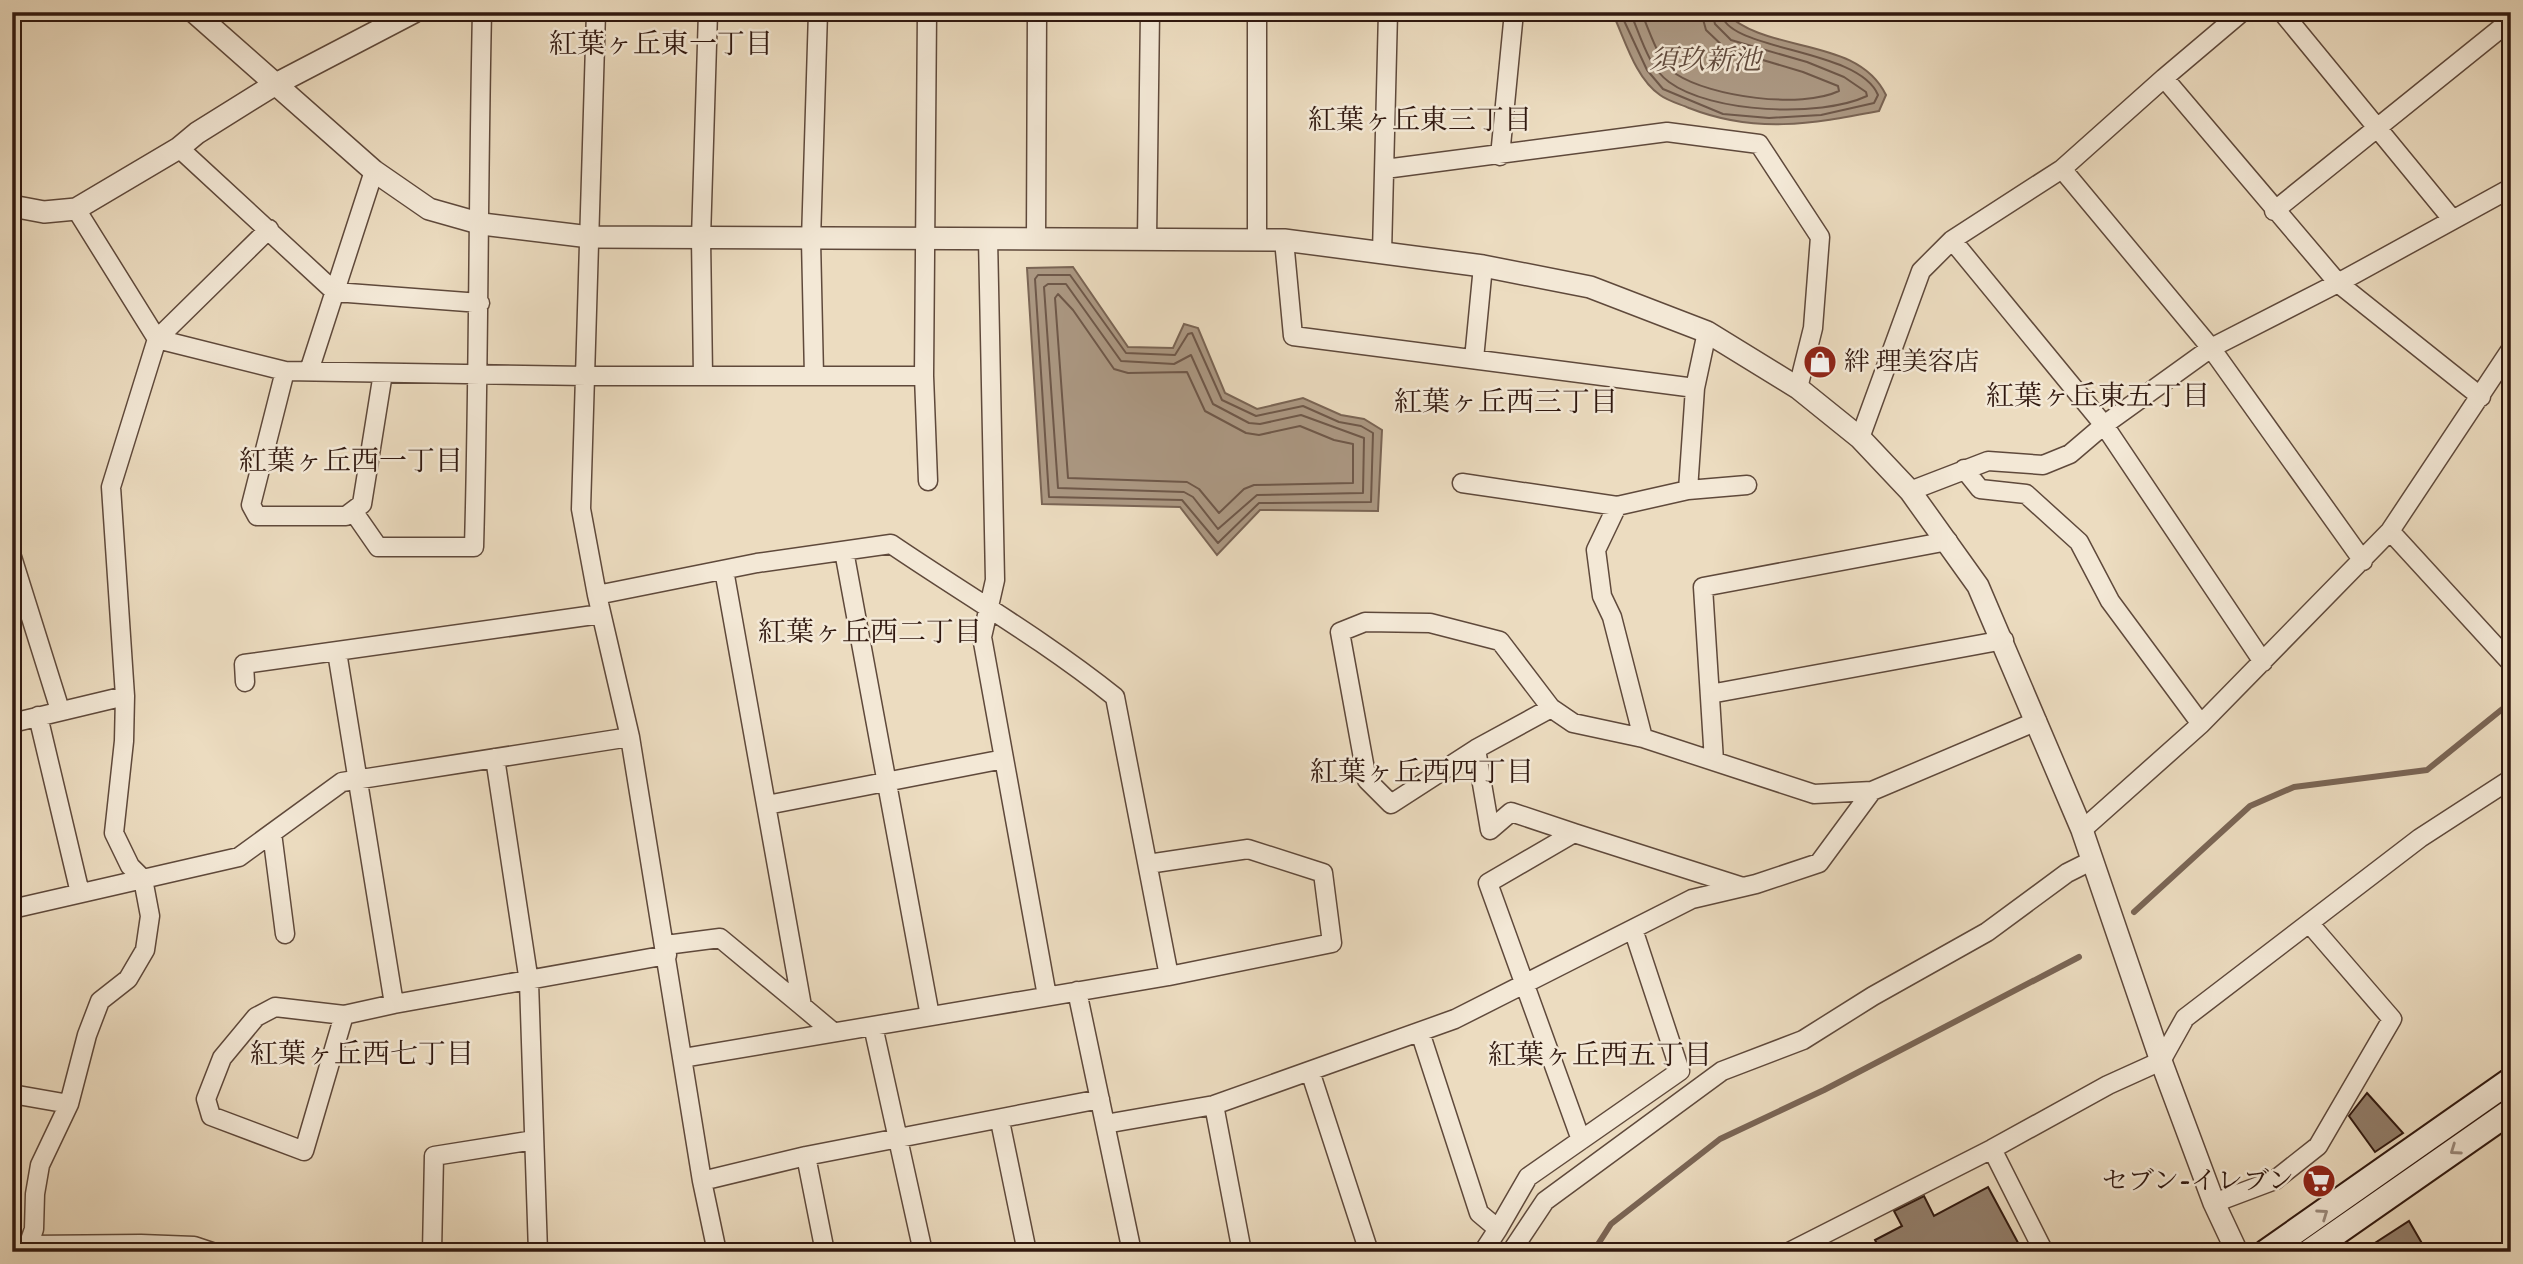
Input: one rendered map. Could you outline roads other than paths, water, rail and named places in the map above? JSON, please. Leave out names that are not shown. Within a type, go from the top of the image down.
[{"type":"main road","points":[[2266,1252],[2511,1080]]},
{"type":"main road","points":[[2309,1252],[2511,1111]]},
{"type":"street","points":[[194,12],[374,171],[429,209],[482,224],[590,237],[1284,240],[1483,266],[1590,287],[1707,332],[1798,388],[1860,438],[1910,491],[1978,586],[2004,640],[2082,830],[2161,1061],[2214,1203],[2236,1252]]},
{"type":"street","points":[[12,206],[44,212],[76,209],[179,148],[197,133],[384,18],[414,12]]},
{"type":"street","points":[[353,511],[378,547],[474,547],[482,224],[479,155],[482,12]]},
{"type":"street","points":[[596,12],[581,509],[601,614],[630,737],[702,1181],[716,1252]]},
{"type":"street","points":[[703,376],[701,238],[708,12]]},
{"type":"street","points":[[814,376],[811,240],[818,12]]},
{"type":"street","points":[[927,12],[924,376],[928,481]]},
{"type":"street","points":[[1036,238],[1037,12]]},
{"type":"street","points":[[1147,239],[1150,12]]},
{"type":"street","points":[[1257,12],[1257,239]]},
{"type":"street","points":[[1382,253],[1388,12]]},
{"type":"street","points":[[1500,156],[1514,12]]},
{"type":"street","points":[[1860,438],[1921,271],[1952,240],[2062,169],[2242,12]]},
{"type":"street","points":[[2282,12],[2452,219]]},
{"type":"street","points":[[2274,211],[2511,20]]},
{"type":"street","points":[[2164,78],[2274,211],[2338,283],[2481,397]]},
{"type":"street","points":[[1385,169],[1667,132],[1759,144],[1821,237],[1813,328],[1798,388]]},
{"type":"street","points":[[179,148],[334,292],[480,303]]},
{"type":"street","points":[[2062,169],[2211,348],[2363,561]]},
{"type":"street","points":[[309,371],[374,171]]},
{"type":"street","points":[[1910,491],[1987,461],[2043,465],[2070,454],[2104,425],[2211,348],[2338,283],[2511,188]]},
{"type":"street","points":[[76,209],[157,339],[285,371],[586,376],[924,376]]},
{"type":"street","points":[[212,1252],[194,1246],[28,1249],[40,1165],[69,1104],[87,1035],[100,1001],[128,979],[145,950],[150,916],[143,879],[130,866],[114,833],[124,741],[125,696],[111,487],[157,339],[269,229]]},
{"type":"street","points":[[989,238],[995,580],[982,637],[1047,996]]},
{"type":"street","points":[[1284,240],[1293,337],[1695,388]]},
{"type":"street","points":[[1952,240],[2104,425],[2263,662]]},
{"type":"street","points":[[1474,359],[1483,266]]},
{"type":"street","points":[[1688,490],[1695,388],[1707,332]]},
{"type":"street","points":[[2082,830],[2201,724],[2390,531],[2511,349]]},
{"type":"street","points":[[285,371],[251,505],[257,516],[346,516],[362,504],[383,373]]},
{"type":"street","points":[[1964,469],[1980,489],[2026,494],[2079,542],[2110,601],[2201,724]]},
{"type":"street","points":[[1462,483],[1617,506],[1688,490],[1747,485]]},
{"type":"street","points":[[1617,506],[1596,550],[1602,596],[1612,617],[1643,738]]},
{"type":"street","points":[[2390,531],[2510,663]]},
{"type":"street","points":[[1714,761],[1703,587],[1948,541]]},
{"type":"street","points":[[597,595],[724,570],[891,544],[990,611],[1059,652],[1115,697],[1170,976]]},
{"type":"street","points":[[844,551],[930,1016]]},
{"type":"street","points":[[12,557],[60,710]]},
{"type":"street","points":[[724,570],[802,1006]]},
{"type":"street","points":[[245,682],[244,664],[601,614]]},
{"type":"street","points":[[1551,708],[1476,749],[1391,804],[1367,780],[1340,632],[1364,622],[1430,623],[1500,641],[1551,708],[1573,723],[1643,738],[1814,794],[1872,791],[2037,721]]},
{"type":"street","points":[[1710,694],[2004,640]]},
{"type":"street","points":[[337,652],[394,1004]]},
{"type":"street","points":[[12,723],[125,696]]},
{"type":"street","points":[[37,716],[80,893]]},
{"type":"street","points":[[12,909],[239,857],[341,782],[630,737]]},
{"type":"street","points":[[1476,749],[1490,830],[1511,812],[1743,887]]},
{"type":"street","points":[[495,758],[529,982],[538,1252]]},
{"type":"street","points":[[767,805],[887,784],[1004,759]]},
{"type":"street","points":[[1789,1252],[1992,1149],[2108,1085],[2161,1061],[2185,1018],[2420,838],[2511,779]]},
{"type":"street","points":[[1105,1124],[1214,1105],[1454,1020],[1692,899],[1743,887],[1819,863],[1872,791]]},
{"type":"street","points":[[272,833],[285,934]]},
{"type":"street","points":[[1574,833],[1488,883],[1581,1140]]},
{"type":"street","points":[[683,1058],[1170,976],[1332,943],[1324,873],[1248,849],[1148,864]]},
{"type":"street","points":[[1511,1252],[1545,1201],[1722,1070],[1803,1040],[1873,996],[1987,932],[2067,873],[2093,860]]},
{"type":"street","points":[[2214,1203],[2275,1180],[2318,1146],[2392,1020],[2309,923]]},
{"type":"street","points":[[1483,1252],[1528,1177],[1680,1071],[1633,929]]},
{"type":"street","points":[[344,1015],[304,1151],[211,1116],[206,1099],[222,1058],[256,1017],[275,1007],[344,1015],[529,982],[720,938],[833,1032]]},
{"type":"street","points":[[1077,991],[1132,1252]]},
{"type":"street","points":[[873,1026],[923,1252]]},
{"type":"street","points":[[1420,1032],[1479,1213],[1497,1229]]},
{"type":"street","points":[[1310,1071],[1369,1252]]},
{"type":"street","points":[[12,1094],[69,1104]]},
{"type":"street","points":[[702,1181],[898,1137],[1000,1121],[1100,1099]]},
{"type":"street","points":[[1214,1105],[1242,1252]]},
{"type":"street","points":[[1000,1121],[1027,1252]]},
{"type":"street","points":[[432,1252],[434,1156],[534,1140]]},
{"type":"street","points":[[1992,1149],[2044,1252]]},
{"type":"street","points":[[806,1156],[825,1252]]},
{"type":"water","name":"須玖新池","points":[[1612,12],[1725,12],[1742,25],[1763,35],[1833,54],[1854,63],[1872,76],[1886,95],[1879,111],[1806,123],[1760,124],[1713,116],[1670,101],[1651,88],[1637,68]]},
{"type":"water","points":[[1073,267],[1128,347],[1173,348],[1184,324],[1198,328],[1225,393],[1257,409],[1303,398],[1341,415],[1364,419],[1382,430],[1378,511],[1260,510],[1217,555],[1180,507],[1042,504],[1027,268]]},
{"type":"waterway","points":[[2134,912],[2250,806],[2294,787],[2427,770],[2511,702]]},
{"type":"waterway","points":[[1593,1252],[1611,1224],[1720,1139],[1824,1090],[2079,957]]},
{"type":"place","name":"絆 理美容店","points":[[1820,362]]},
{"type":"place","name":"セブン-イレブン","points":[[2319,1181]]},
{"type":"district","name":"紅葉ヶ丘東一丁目","points":[[661,45]]},
{"type":"district","name":"紅葉ヶ丘東三丁目","points":[[1420,121]]},
{"type":"district","name":"紅葉ヶ丘東五丁目","points":[[2098,397]]},
{"type":"district","name":"紅葉ヶ丘西三丁目","points":[[1506,403]]},
{"type":"district","name":"紅葉ヶ丘西一丁目","points":[[351,462]]},
{"type":"district","name":"紅葉ヶ丘西二丁目","points":[[870,633]]},
{"type":"district","name":"紅葉ヶ丘西四丁目","points":[[1422,773]]},
{"type":"district","name":"紅葉ヶ丘西七丁目","points":[[362,1055]]},
{"type":"district","name":"紅葉ヶ丘西五丁目","points":[[1600,1056]]}]
